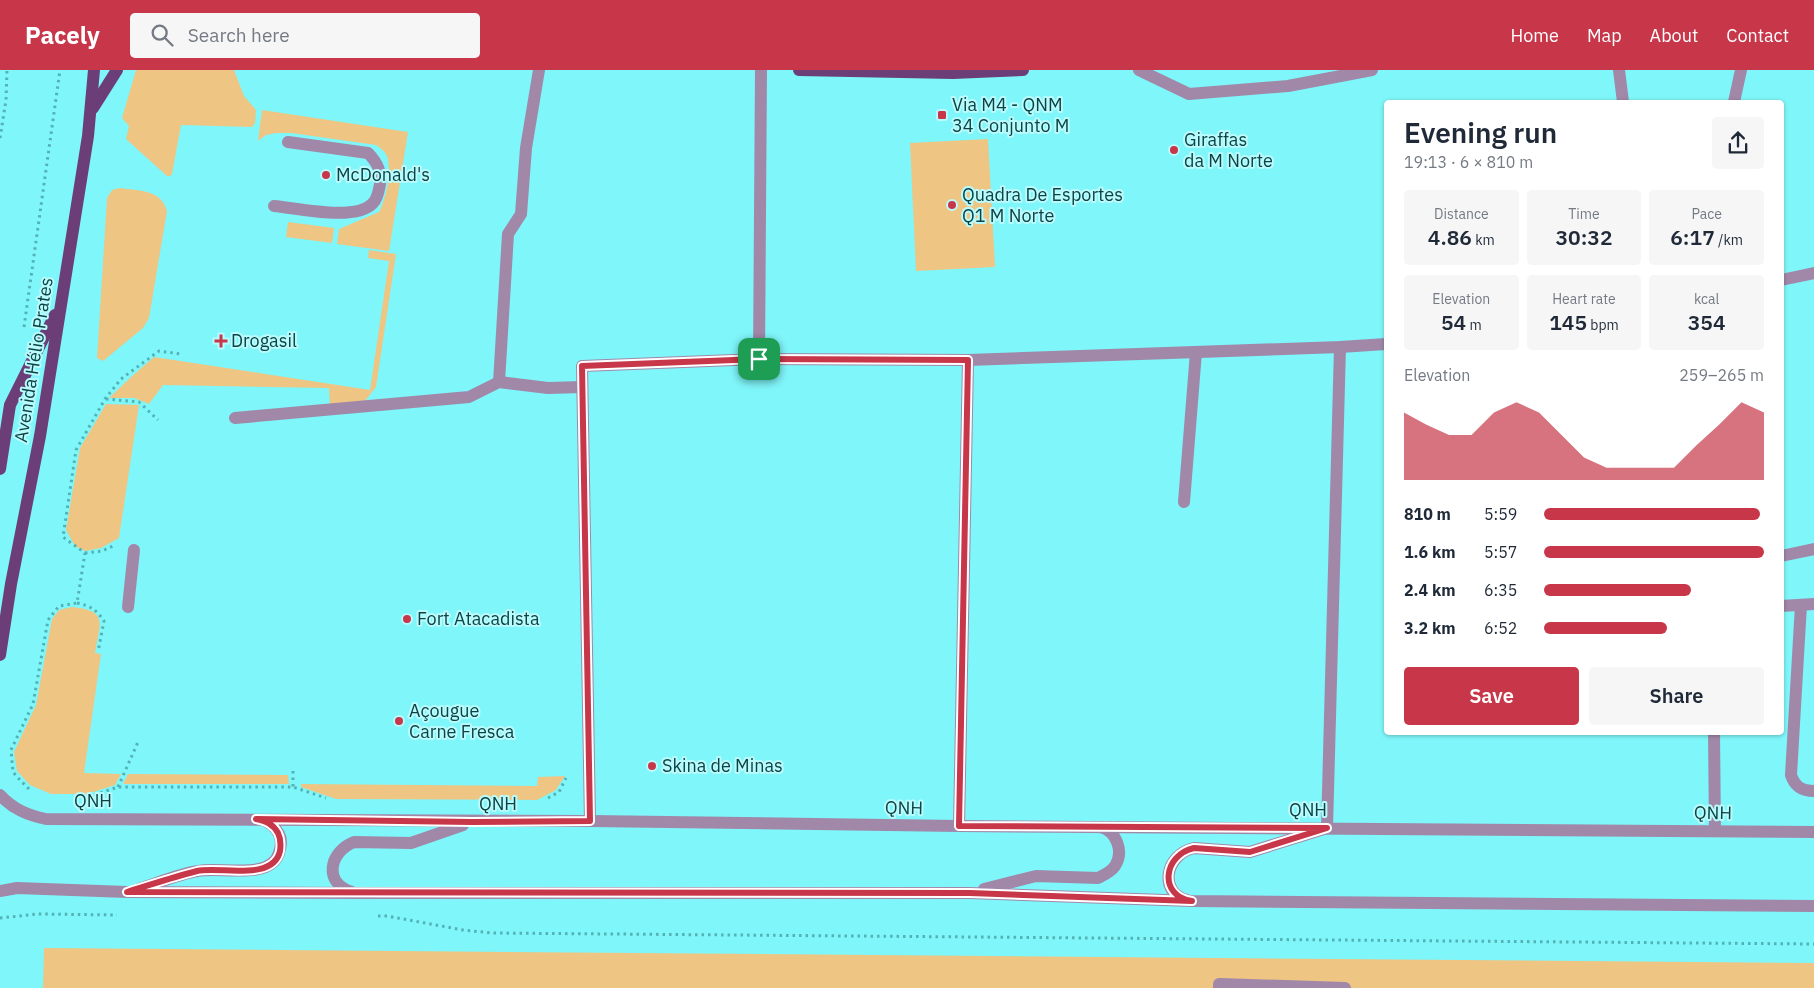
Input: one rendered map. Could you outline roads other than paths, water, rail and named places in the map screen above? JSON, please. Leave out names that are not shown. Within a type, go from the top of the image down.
[{"type":"main road","name":"Avenida Hélio Prates","points":[[0,655],[10,584],[40,436],[91,110],[94,70]]},
{"type":"main road","points":[[91,110],[117,70]]},
{"type":"main road","points":[[799,70],[951,72],[1023,70]]},
{"type":"main road","points":[[0,469],[10,406],[61,304]]},
{"type":"street","points":[[498,382],[508,234],[521,214],[526,148],[539,70]]},
{"type":"street","points":[[759,359],[761,70]]},
{"type":"street","points":[[1138,70],[1188,94],[1288,86],[1372,70]]},
{"type":"street","points":[[1619,70],[1624,100]]},
{"type":"street","points":[[1734,100],[1740,70]]},
{"type":"street","points":[[274,206],[342,213],[368,207],[375,201],[379,192],[379,169],[375,160],[368,153],[288,142]]},
{"type":"street","points":[[1784,279],[1814,273]]},
{"type":"street","points":[[590,821],[582,366],[759,359],[968,360],[1384,344]]},
{"type":"street","points":[[1192,901],[1183,899],[1176,894],[1169,878],[1169,869],[1172,861],[1185,850],[1194,848],[1250,852],[1327,828],[1340,347]]},
{"type":"street","points":[[1184,502],[1196,352]]},
{"type":"street","points":[[959,826],[968,360]]},
{"type":"street","points":[[235,418],[468,397],[498,382],[548,388],[582,388]]},
{"type":"street","points":[[1784,555],[1814,549]]},
{"type":"street","points":[[128,607],[134,550]]},
{"type":"street","points":[[1784,606],[1814,604]]},
{"type":"street","points":[[1801,605],[1791,775],[1798,787],[1814,792]]},
{"type":"street","points":[[1714,735],[1715,831]]},
{"type":"street","name":"QNH","points":[[0,794],[19,811],[46,819],[590,821],[959,826],[1814,832]]},
{"type":"street","points":[[127,892],[199,870],[255,870],[269,866],[279,855],[280,838],[272,824],[256,819]]},
{"type":"street","points":[[358,893],[342,888],[336,882],[333,874],[332,865],[335,857],[339,850],[346,845],[354,842],[411,844],[472,822]]},
{"type":"street","points":[[970,893],[1036,876],[1098,878],[1107,874],[1114,867],[1118,859],[1117,841],[1105,828],[1096,826]]},
{"type":"street","points":[[0,891],[17,888],[127,892],[970,893],[1192,901],[1814,906]]},
{"type":"street","points":[[1219,988],[1219,984],[1345,988]]},
{"type":"place","name":"Via M4 - QNM 34 Conjunto M","points":[[942,115]]},
{"type":"place","name":"Giraffas da M Norte","points":[[1174,150]]},
{"type":"place","name":"McDonald's","points":[[326,175]]},
{"type":"place","name":"Quadra De Esportes Q1 M Norte","points":[[952,205]]},
{"type":"place","name":"Drogasil","points":[[221,341]]},
{"type":"place","name":"Fort Atacadista","points":[[407,619]]},
{"type":"place","name":"Açougue Carne Fresca","points":[[399,721]]},
{"type":"place","name":"Skina de Minas","points":[[652,766]]}]
